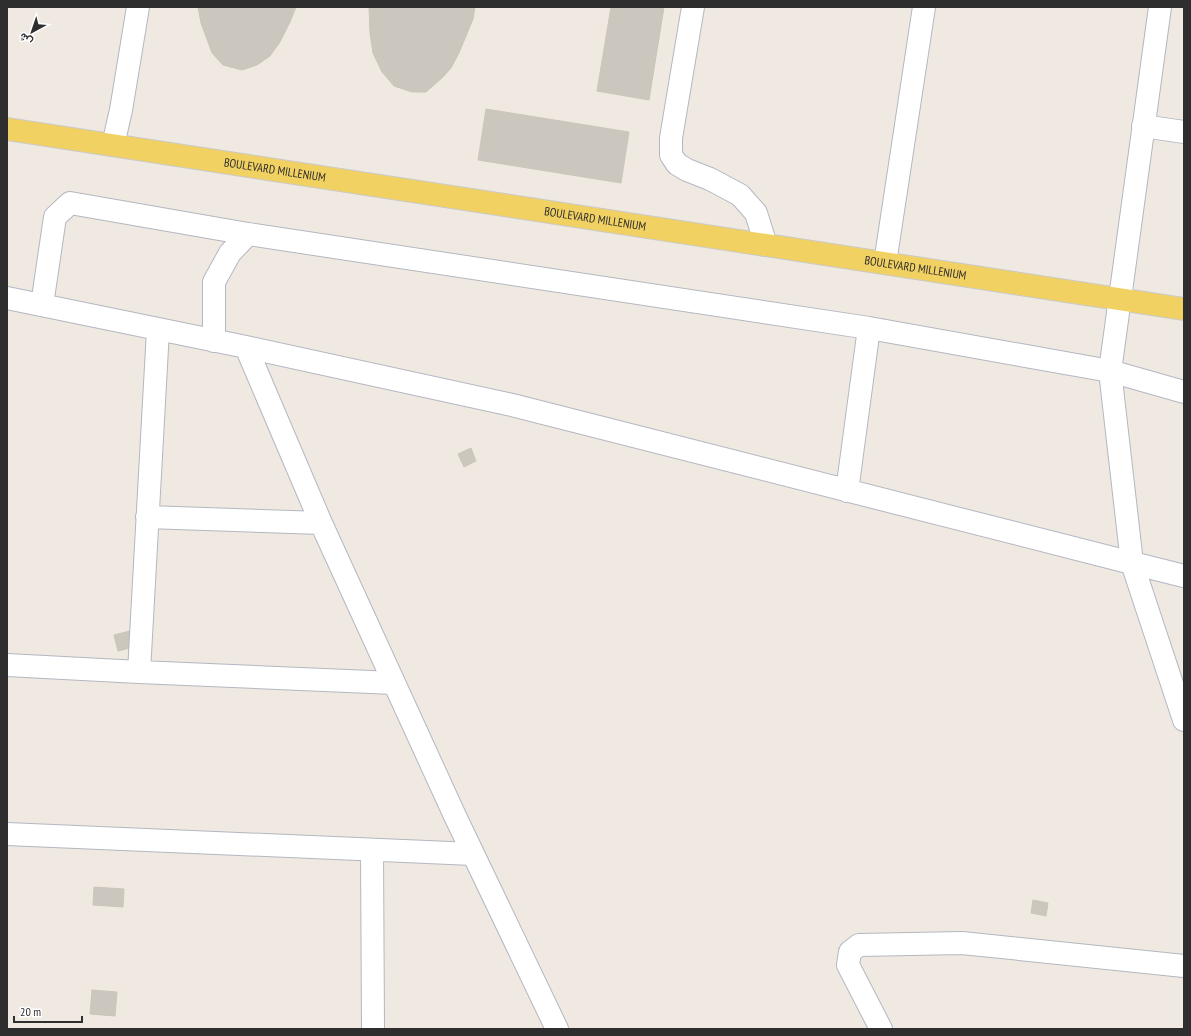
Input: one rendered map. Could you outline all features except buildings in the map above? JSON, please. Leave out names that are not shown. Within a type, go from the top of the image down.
[{"type":"main road","name":"BOULEVARD MILLENIUM","points":[[7,129],[1184,309]]},
{"type":"street","points":[[113,145],[121,110],[138,7]]},
{"type":"street","points":[[693,7],[672,138],[672,155],[677,164],[687,170],[710,179],[740,195],[756,214],[766,245]]},
{"type":"street","points":[[885,263],[924,7]]},
{"type":"street","points":[[1160,7],[1110,371],[1132,563],[1184,720]]},
{"type":"street","points":[[1143,126],[1184,132]]},
{"type":"street","points":[[42,305],[55,218],[70,202],[248,234],[869,328],[1110,371],[1184,392]]},
{"type":"street","points":[[214,341],[214,282],[230,252],[248,234]]},
{"type":"street","points":[[7,298],[246,347],[512,405],[1184,576]]},
{"type":"street","points":[[847,491],[869,328]]},
{"type":"street","points":[[139,672],[158,330]]},
{"type":"street","points":[[246,347],[321,523],[473,854],[557,1029]]},
{"type":"street","points":[[147,517],[321,523]]},
{"type":"street","points":[[7,665],[394,683]]},
{"type":"street","points":[[7,834],[473,854]]},
{"type":"street","points":[[372,850],[373,1029]]},
{"type":"street","points":[[881,1029],[848,965],[850,952],[858,945],[962,944],[1184,966]]},
{"type":"street","points":[[543,1029],[544,1001]]}]
